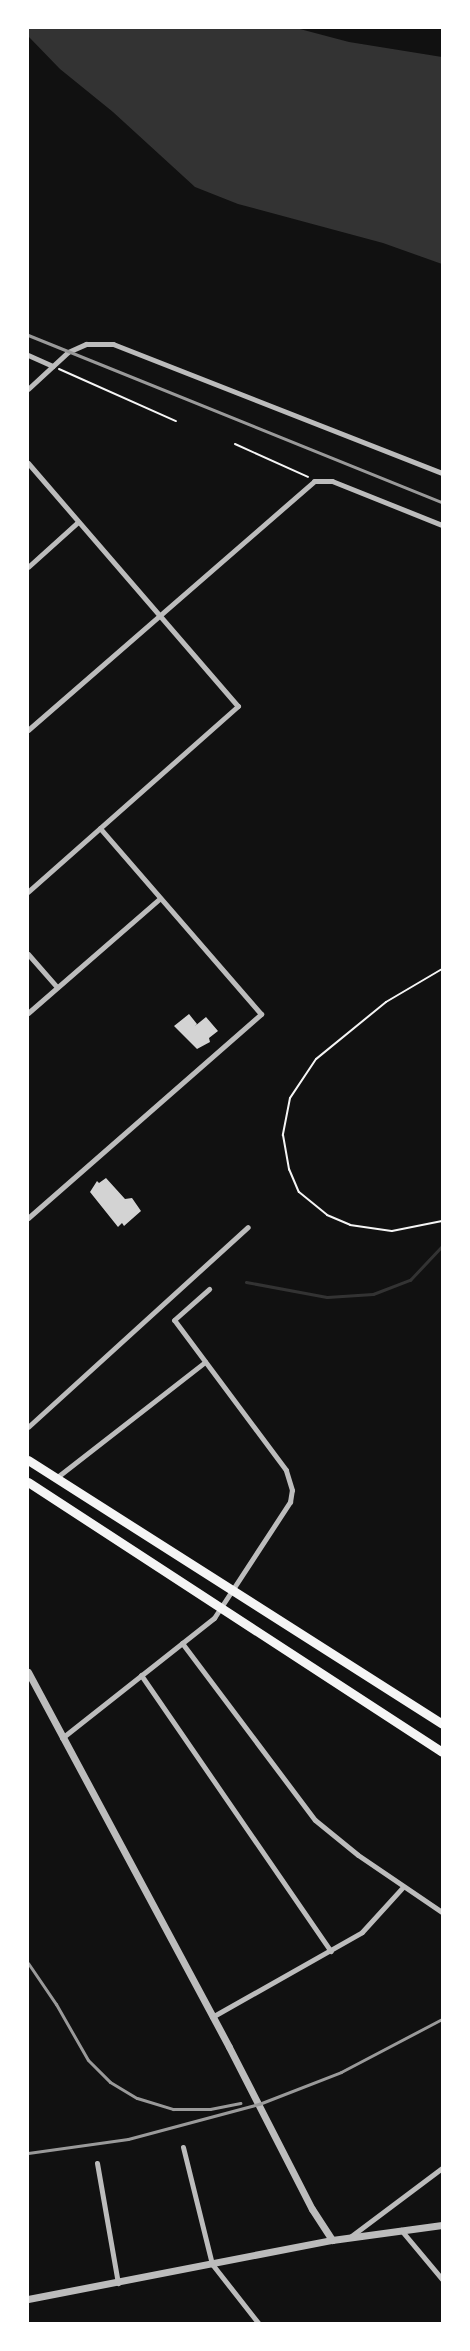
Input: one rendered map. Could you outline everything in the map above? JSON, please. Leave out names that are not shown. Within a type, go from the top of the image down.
[{"type":"main road","points":[[28,1460],[442,1724]]},
{"type":"main road","points":[[28,1482],[442,1752]]},
{"type":"street","points":[[28,389],[68,352],[95,343],[126,348],[442,473]]},
{"type":"street","points":[[28,356],[53,366]]},
{"type":"street","points":[[28,463],[238,706],[28,892]]},
{"type":"street","points":[[28,730],[314,481],[332,481],[442,525]]},
{"type":"street","points":[[28,567],[78,522]]},
{"type":"street","points":[[28,1218],[261,1014],[159,899],[100,828]]},
{"type":"street","points":[[28,1013],[159,899]]},
{"type":"street","points":[[28,954],[57,987]]},
{"type":"street","points":[[28,1427],[248,1227]]},
{"type":"street","points":[[62,1739],[182,1643],[220,1609],[287,1508],[292,1490],[282,1465],[174,1320],[209,1289]]},
{"type":"street","points":[[56,1478],[205,1362]]},
{"type":"street","points":[[182,1643],[315,1820],[358,1855],[442,1912]]},
{"type":"street","points":[[28,1672],[312,2209],[332,2240]]},
{"type":"street","points":[[141,1676],[331,1951]]},
{"type":"street","points":[[212,2017],[331,1951],[374,1921],[403,1887]]},
{"type":"street","points":[[183,2147],[212,2264],[260,2324]]},
{"type":"street","points":[[98,2163],[118,2283]]},
{"type":"street","points":[[350,2237],[442,2168]]},
{"type":"street","points":[[28,2299],[332,2240],[442,2225]]},
{"type":"street","points":[[401,2230],[442,2278]]},
{"type":"path","points":[[53,366],[176,421]]},
{"type":"path","points":[[235,444],[314,481]]},
{"type":"path","points":[[442,969],[386,1002],[316,1059],[290,1098],[283,1135],[289,1169],[298,1192],[327,1215],[350,1225],[392,1231],[442,1221]]},
{"type":"shaded area","points":[[28,28],[296,28],[349,42],[442,57],[442,264],[383,243],[238,204],[195,187],[113,112],[60,69],[28,36]]},
{"type":"building","points":[[189,1014],[197,1024],[195,1026],[206,1017],[218,1031],[209,1038],[210,1042],[197,1049],[174,1026]]},
{"type":"building","points":[[106,1178],[125,1199],[132,1198],[141,1211],[124,1226],[122,1223],[118,1227],[90,1192],[97,1181],[99,1183]]},
{"type":"waterway","points":[[246,1282],[327,1297],[373,1294],[410,1280],[442,1246]]},
{"type":"railway","points":[[28,335],[442,502]]},
{"type":"railway","points":[[28,1963],[56,2004],[88,2060],[110,2082],[137,2098],[173,2109],[210,2109],[240,2103]]},
{"type":"railway","points":[[28,2153],[128,2139],[259,2104],[341,2072],[442,2019]]}]
